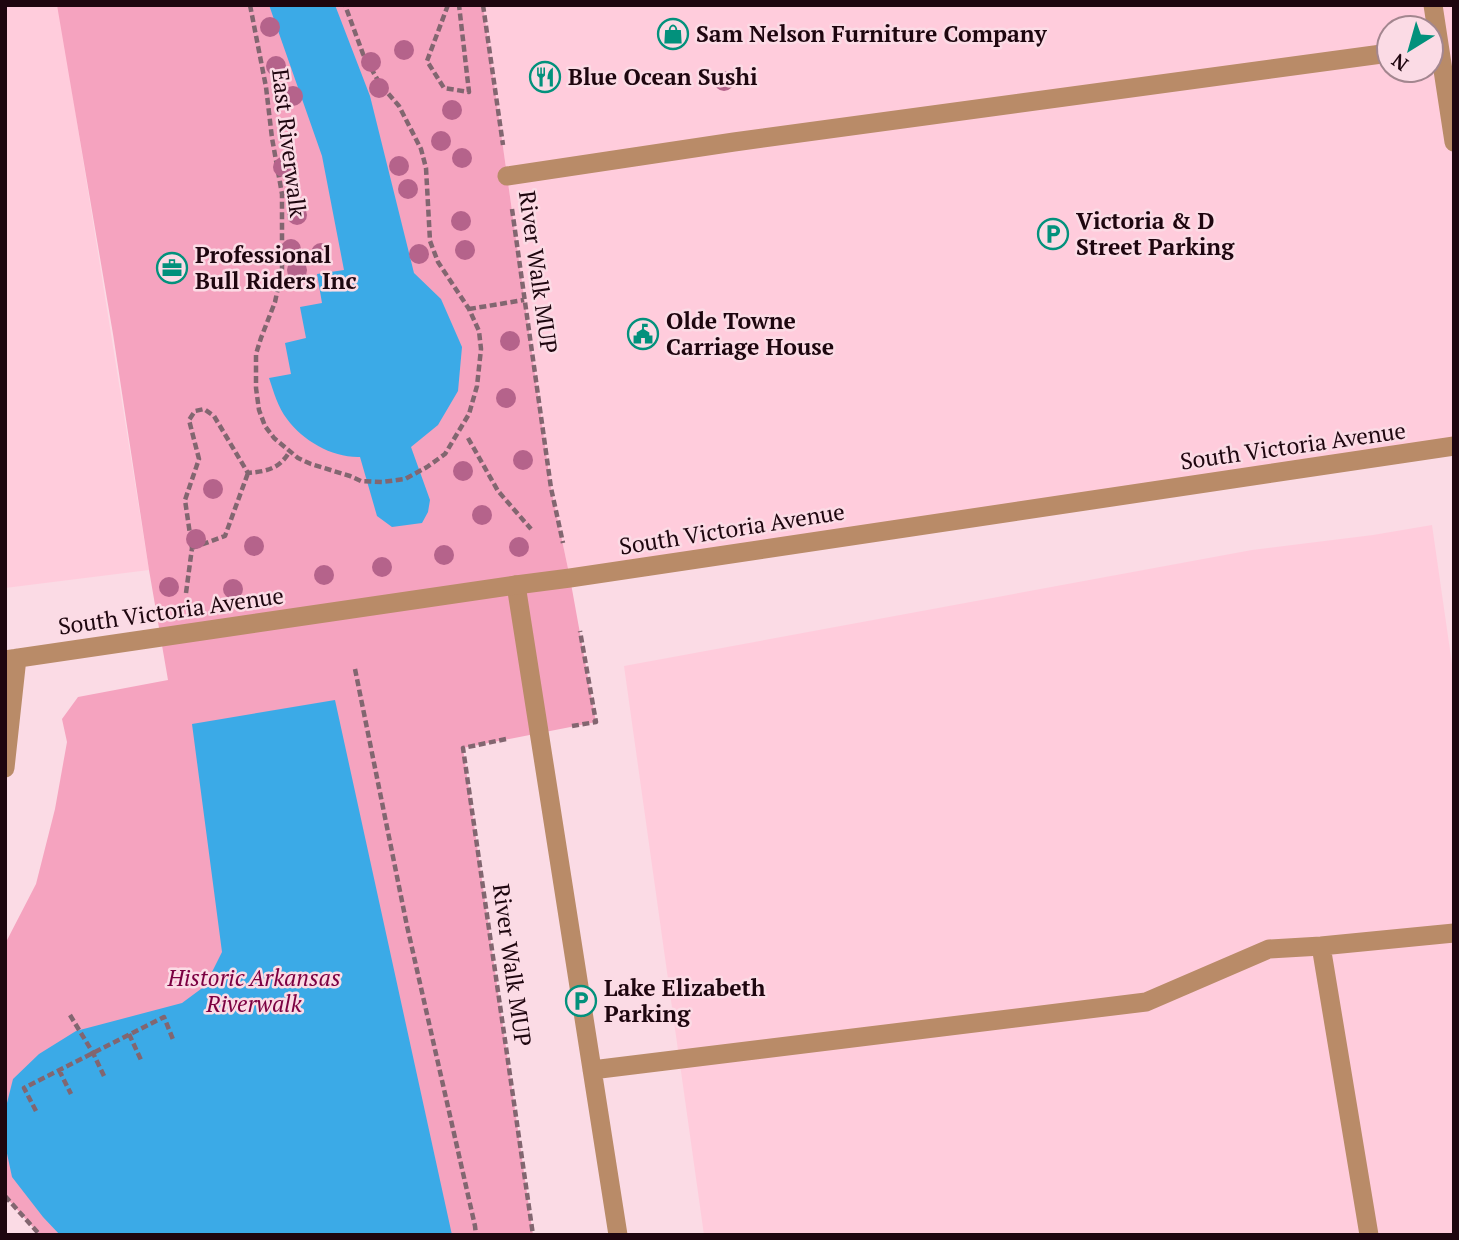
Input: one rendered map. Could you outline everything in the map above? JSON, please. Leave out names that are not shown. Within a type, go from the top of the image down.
[{"type":"street","points":[[507,176],[1375,55]]},
{"type":"street","points":[[1445,76],[1454,142]]},
{"type":"street","name":"South Victoria Avenue","points":[[11,659],[1454,446]]},
{"type":"street","points":[[516,585],[618,1235]]},
{"type":"street","points":[[5,768],[11,659]]},
{"type":"street","points":[[592,1070],[1146,1002],[1269,950],[1454,933]]},
{"type":"street","points":[[1321,946],[1369,1235]]},
{"type":"path","name":"East Riverwalk","points":[[250,5],[282,194],[282,269],[275,302],[256,354],[256,388],[260,410],[265,426],[274,438],[298,458],[361,481],[382,482],[405,478],[445,454],[468,414],[477,386],[481,349],[479,331],[469,309],[438,262],[430,241],[426,168],[421,149],[399,106],[380,84],[363,54],[345,5]]},
{"type":"path","points":[[448,5],[427,61],[443,88],[469,92],[459,5]]},
{"type":"path","name":"River Walk MUP","points":[[483,5],[551,488],[563,544]]},
{"type":"path","points":[[469,309],[524,300]]},
{"type":"path","points":[[186,593],[192,548],[185,500],[199,459],[189,420],[195,411],[204,409],[214,416],[248,473]]},
{"type":"path","points":[[468,438],[498,491],[531,529]]},
{"type":"path","points":[[248,473],[266,471],[278,465],[290,451]]},
{"type":"path","points":[[192,548],[225,536],[248,473]]},
{"type":"path","points":[[568,727],[596,722],[580,631]]},
{"type":"path","points":[[355,669],[407,926],[476,1235]]},
{"type":"path","name":"River Walk MUP","points":[[510,738],[463,748],[533,1235]]},
{"type":"path","points":[[70,1015],[104,1076]]},
{"type":"path","points":[[36,1111],[24,1088],[163,1017],[174,1042]]},
{"type":"path","points":[[129,1034],[141,1060]]},
{"type":"path","points":[[59,1070],[71,1094]]},
{"type":"path","points":[[5,1196],[40,1235]]},
{"type":"shaded area","points":[[5,5],[59,5],[149,570],[5,588]]},
{"type":"shaded area","points":[[483,5],[1454,5],[1454,446],[570,578],[551,488]]},
{"type":"shaded area","points":[[1432,525],[1454,678],[1454,1235],[704,1235],[624,666],[1252,550]]},
{"type":"green space","name":"Historic Arkansas Riverwalk","points":[[57,5],[483,5],[551,488],[596,722],[463,748],[533,1235],[40,1235],[5,1196],[5,944],[36,884],[55,809],[67,742],[62,719],[78,697],[168,680]]},
{"type":"water","points":[[269,5],[335,5],[370,96],[414,273],[441,299],[462,347],[458,391],[438,425],[411,447],[430,500],[422,523],[392,527],[377,516],[360,457],[339,455],[319,447],[301,434],[281,410],[269,378],[291,374],[285,343],[306,338],[300,307],[322,303],[317,274],[344,270],[322,156]]},
{"type":"water","points":[[335,700],[452,1235],[60,1235],[12,1177],[5,1144],[5,1111],[13,1079],[39,1054],[76,1031],[182,1003],[205,986],[222,952],[192,724]]},
{"type":"place","name":"Sam Nelson Furniture Company","points":[[673,34]]},
{"type":"place","name":"Blue Ocean Sushi","points":[[545,77]]},
{"type":"place","name":"Victoria & D Street Parking","points":[[1053,234]]},
{"type":"place","name":"Professional Bull Riders Inc","points":[[172,268]]},
{"type":"place","name":"Olde Towne Carriage House","points":[[643,334]]},
{"type":"place","name":"Lake Elizabeth Parking","points":[[581,1001]]}]
